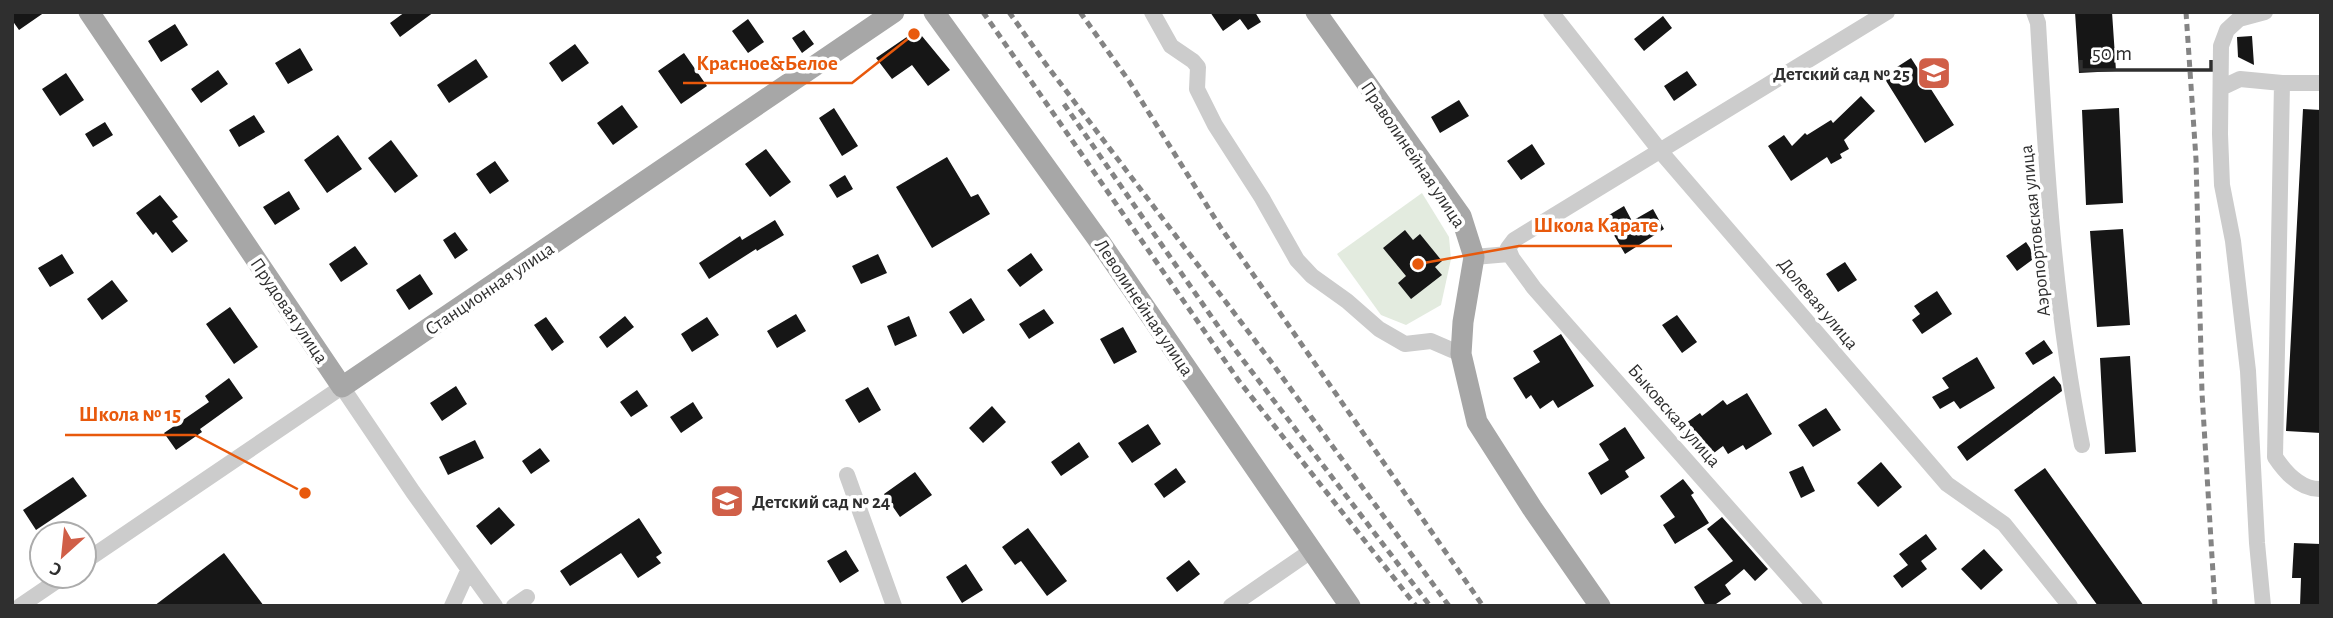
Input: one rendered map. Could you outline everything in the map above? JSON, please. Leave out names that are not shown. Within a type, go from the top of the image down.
[{"type":"main road","name":"Прудовая улица","points":[[89,12],[342,387]]},
{"type":"main road","name":"Станционная улица","points":[[342,387],[894,12]]},
{"type":"main road","name":"Леволинейная улица","points":[[934,12],[1102,245],[1350,606]]},
{"type":"main road","name":"Праволинейная улица","points":[[1316,12],[1461,216],[1474,257],[1463,322],[1461,354],[1477,422],[1600,606]]},
{"type":"street","points":[[1152,12],[1171,46],[1194,61],[1198,67],[1197,89],[1209,113],[1297,260],[1312,276],[1379,328],[1405,344],[1431,341],[1461,354]]},
{"type":"street","name":"Долевая улица","points":[[1551,12],[1661,152],[1947,484],[2004,524],[2070,606]]},
{"type":"street","points":[[1474,257],[1509,251],[1514,240],[1887,12]]},
{"type":"street","name":"Аэропортовская улица","points":[[2034,12],[2038,23],[2054,240],[2074,403],[2082,444]]},
{"type":"street","points":[[2258,14],[2239,19],[2227,30],[2221,46],[2221,88],[2222,185],[2233,241],[2248,371],[2263,606]]},
{"type":"street","points":[[2221,88],[2240,79],[2321,83]]},
{"type":"street","points":[[2282,83],[2275,457],[2284,470],[2297,481],[2321,489]]},
{"type":"street","name":"Быковская улица","points":[[1509,251],[1534,288],[1815,606]]},
{"type":"street","name":"Станционная улица","points":[[98,553],[342,387]]},
{"type":"street","name":"Прудовая улица","points":[[342,387],[495,606]]},
{"type":"street","points":[[846,475],[894,606]]},
{"type":"street","points":[[1231,606],[1311,551]]},
{"type":"street","points":[[452,606],[468,571]]},
{"type":"street","points":[[20,606],[43,590]]},
{"type":"shaded area","points":[[1422,193],[1449,237],[1451,259],[1441,305],[1406,325],[1381,315],[1337,254]]},
{"type":"building","points":[[12,12],[45,12],[19,30],[12,20]]},
{"type":"building","points":[[405,12],[434,12],[400,37],[390,23]]},
{"type":"building","points":[[1210,12],[1255,12],[1261,22],[1248,30],[1240,19],[1223,31]]},
{"type":"building","points":[[2075,12],[2112,12],[2116,71],[2079,73]]},
{"type":"building","points":[[1663,16],[1672,28],[1644,51],[1634,39]]},
{"type":"building","points":[[748,19],[764,42],[748,53],[732,31]]},
{"type":"building","points":[[175,24],[188,45],[161,62],[148,41]]},
{"type":"building","points":[[804,30],[814,44],[802,53],[792,38]]},
{"type":"building","points":[[917,30],[950,70],[928,86],[912,65],[892,79],[876,58]]},
{"type":"building","points":[[2252,36],[2254,65],[2238,57],[2237,37]]},
{"type":"building","points":[[575,44],[589,63],[562,82],[549,63]]},
{"type":"building","points":[[300,48],[313,70],[288,84],[275,63]]},
{"type":"building","points":[[684,53],[707,86],[681,104],[658,71]]},
{"type":"building","points":[[1911,58],[1954,125],[1925,143],[1883,76]]},
{"type":"building","points":[[476,59],[488,77],[449,103],[437,85]]},
{"type":"building","points":[[218,70],[228,84],[201,103],[191,89]]},
{"type":"building","points":[[1687,71],[1697,85],[1674,101],[1664,86]]},
{"type":"building","points":[[66,73],[84,100],[60,116],[42,89]]},
{"type":"building","points":[[1861,96],[1875,111],[1844,140],[1849,149],[1840,154],[1842,158],[1831,164],[1827,157],[1791,181],[1768,146],[1784,135],[1792,146],[1805,133],[1807,135],[1831,120],[1833,123]]},
{"type":"building","points":[[1459,100],[1469,116],[1440,133],[1431,117]]},
{"type":"building","points":[[622,105],[638,127],[613,145],[597,123]]},
{"type":"building","points":[[834,108],[858,146],[842,156],[819,118]]},
{"type":"building","points":[[2119,108],[2123,203],[2086,205],[2082,110]]},
{"type":"building","points":[[2303,109],[2321,110],[2321,433],[2286,431]]},
{"type":"building","points":[[254,115],[265,132],[239,147],[229,130]]},
{"type":"building","points":[[105,122],[113,135],[93,147],[85,134]]},
{"type":"building","points":[[338,135],[362,169],[327,193],[304,160]]},
{"type":"building","points":[[391,140],[418,176],[395,193],[368,158]]},
{"type":"building","points":[[1532,144],[1545,164],[1521,180],[1507,161]]},
{"type":"building","points":[[766,149],[791,182],[770,197],[745,164]]},
{"type":"building","points":[[947,157],[971,197],[978,194],[990,214],[932,248],[896,187]]},
{"type":"building","points":[[495,161],[509,181],[490,194],[476,174]]},
{"type":"building","points":[[845,175],[853,189],[837,198],[829,185]]},
{"type":"building","points":[[289,191],[300,209],[275,225],[263,207]]},
{"type":"building","points":[[160,195],[178,217],[172,221],[188,241],[172,253],[156,232],[153,235],[136,213]]},
{"type":"building","points":[[1624,206],[1632,221],[1653,209],[1664,229],[1625,254],[1604,218]]},
{"type":"building","points":[[775,220],[784,235],[709,279],[699,263],[740,236],[742,240]]},
{"type":"building","points":[[2123,229],[2130,325],[2097,327],[2090,231]]},
{"type":"building","points":[[1405,230],[1413,240],[1420,234],[1442,261],[1435,267],[1442,275],[1411,299],[1398,283],[1406,276],[1383,248]]},
{"type":"building","points":[[455,232],[468,250],[455,259],[443,240]]},
{"type":"building","points":[[2026,242],[2036,257],[2017,271],[2006,256]]},
{"type":"building","points":[[355,246],[368,264],[341,282],[329,264]]},
{"type":"building","points":[[1031,253],[1043,270],[1020,287],[1007,270]]},
{"type":"building","points":[[62,254],[74,273],[50,287],[38,268]]},
{"type":"building","points":[[878,254],[887,273],[861,284],[852,266]]},
{"type":"building","points":[[1845,262],[1857,280],[1838,292],[1826,274]]},
{"type":"building","points":[[420,274],[433,294],[409,310],[396,290]]},
{"type":"building","points":[[112,280],[128,301],[102,320],[87,299]]},
{"type":"building","points":[[1937,291],[1952,314],[1922,334],[1912,320],[1920,314],[1914,306]]},
{"type":"building","points":[[971,298],[985,320],[963,334],[949,312]]},
{"type":"building","points":[[230,307],[258,347],[234,364],[206,324]]},
{"type":"building","points":[[1044,309],[1054,323],[1029,339],[1019,324]]},
{"type":"building","points":[[796,314],[806,331],[777,348],[767,331]]},
{"type":"building","points":[[1677,315],[1697,342],[1682,353],[1662,325]]},
{"type":"building","points":[[625,316],[634,327],[607,348],[599,337]]},
{"type":"building","points":[[909,316],[917,336],[895,346],[887,326]]},
{"type":"building","points":[[546,317],[564,342],[552,351],[534,325]]},
{"type":"building","points":[[707,317],[719,335],[692,352],[681,334]]},
{"type":"building","points":[[1123,327],[1137,352],[1114,364],[1100,339]]},
{"type":"building","points":[[1561,334],[1594,386],[1558,408],[1553,400],[1540,409],[1531,395],[1526,399],[1513,378],[1540,362],[1533,351]]},
{"type":"building","points":[[2044,340],[2053,353],[2033,365],[2025,353]]},
{"type":"building","points":[[2130,356],[2136,452],[2105,454],[2100,358]]},
{"type":"building","points":[[1977,357],[1995,388],[1960,409],[1954,401],[1940,409],[1932,397],[1949,388],[1942,378]]},
{"type":"building","points":[[2054,376],[2062,391],[1967,461],[1957,447]]},
{"type":"building","points":[[229,378],[243,398],[176,450],[164,433],[209,402],[205,396]]},
{"type":"building","points":[[456,386],[467,404],[442,421],[430,403]]},
{"type":"building","points":[[868,387],[881,410],[859,423],[845,400]]},
{"type":"building","points":[[637,390],[648,406],[631,417],[620,402]]},
{"type":"building","points":[[1747,393],[1772,434],[1746,450],[1743,445],[1728,454],[1723,446],[1706,459],[1679,428],[1700,413],[1702,416],[1723,400],[1727,405]]},
{"type":"building","points":[[693,402],[703,418],[681,433],[670,417]]},
{"type":"building","points":[[992,406],[1006,422],[983,443],[969,428]]},
{"type":"building","points":[[1826,408],[1841,430],[1813,447],[1798,425]]},
{"type":"building","points":[[1148,424],[1161,444],[1132,463],[1118,443]]},
{"type":"building","points":[[1625,427],[1645,458],[1625,471],[1629,477],[1601,495],[1588,473],[1609,460],[1599,444]]},
{"type":"building","points":[[475,440],[484,458],[448,475],[439,457]]},
{"type":"building","points":[[1079,442],[1089,457],[1061,476],[1051,462]]},
{"type":"building","points":[[540,448],[550,461],[531,474],[522,461]]},
{"type":"building","points":[[1881,462],[1902,487],[1878,507],[1857,483]]},
{"type":"building","points":[[1803,466],[1815,491],[1801,498],[1789,472]]},
{"type":"building","points":[[1176,468],[1186,482],[1164,498],[1154,484]]},
{"type":"building","points":[[2045,468],[2144,606],[2098,606],[2014,490]]},
{"type":"building","points":[[915,472],[932,495],[900,517],[884,494]]},
{"type":"building","points":[[73,477],[87,496],[51,520],[30,520],[23,510]]},
{"type":"building","points":[[1683,479],[1694,493],[1691,495],[1709,523],[1675,544],[1663,525],[1675,517],[1660,496]]},
{"type":"building","points":[[499,507],[515,525],[491,545],[476,526]]},
{"type":"building","points":[[1722,517],[1768,569],[1755,581],[1744,569],[1725,585],[1731,594],[1713,606],[1706,606],[1694,587],[1733,561],[1707,529]]},
{"type":"building","points":[[639,518],[662,553],[656,557],[661,563],[638,578],[621,553],[570,586],[560,571]]},
{"type":"building","points":[[1028,528],[1067,581],[1047,596],[1021,561],[1015,565],[1002,547]]},
{"type":"building","points":[[1926,534],[1937,549],[1921,561],[1927,569],[1902,588],[1893,576],[1908,565],[1899,554]]},
{"type":"building","points":[[2294,543],[2321,544],[2321,606],[2300,606],[2301,578],[2292,578]]},
{"type":"building","points":[[1984,549],[2003,570],[1981,590],[1961,569]]},
{"type":"building","points":[[846,550],[859,571],[840,583],[827,561]]},
{"type":"building","points":[[224,553],[264,606],[154,606]]},
{"type":"building","points":[[1189,560],[1200,574],[1177,592],[1166,578]]},
{"type":"building","points":[[966,564],[983,590],[962,603],[946,577]]},
{"type":"railway","points":[[983,12],[1239,381],[1416,606]]},
{"type":"railway","points":[[1009,12],[1269,359],[1449,606]]},
{"type":"railway","points":[[1080,12],[1129,81],[1221,228],[1483,606]]},
{"type":"railway","points":[[2186,12],[2196,159],[2202,393],[2215,606]]},
{"type":"railway","points":[[1064,104],[1227,339],[1430,606]]},
{"type":"place","name":"Красное&Белое","points":[[914,34]]},
{"type":"place","name":"Детский сад № 25","points":[[1934,73]]},
{"type":"place","name":"Школа Карате","points":[[1418,264]]},
{"type":"place","name":"Школа № 15","points":[[305,493]]},
{"type":"place","name":"Детский сад № 24","points":[[727,501]]}]
